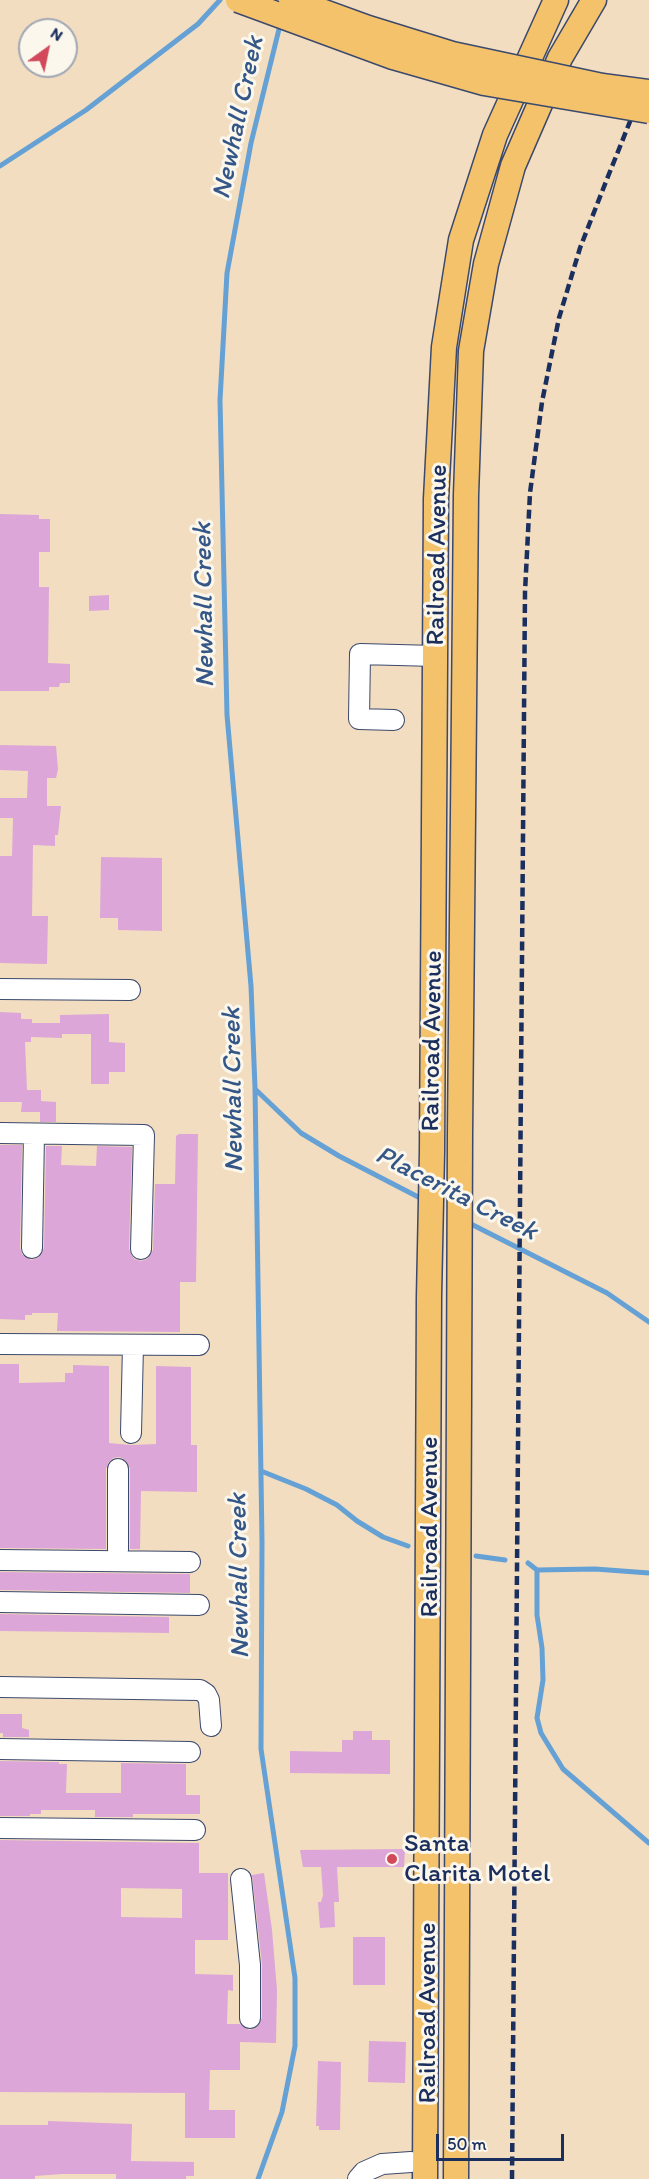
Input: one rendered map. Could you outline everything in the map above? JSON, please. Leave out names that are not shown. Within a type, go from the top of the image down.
[{"type":"main road","points":[[238,0],[393,57],[484,83],[649,111]]},
{"type":"main road","points":[[291,0],[368,28],[452,54],[602,86],[649,92]]},
{"type":"main road","name":"Railroad Avenue","points":[[418,2170],[427,1816],[436,499],[444,347],[461,240],[495,135],[556,0]]},
{"type":"main road","name":"Railroad Avenue","points":[[456,2179],[460,1167],[466,495],[471,351],[486,264],[513,166],[560,58],[594,0]]},
{"type":"main road","points":[[427,1816],[441,1832],[444,1849],[444,1927],[456,1939]]},
{"type":"street","points":[[394,720],[359,718],[360,654],[435,656]]},
{"type":"street","points":[[0,989],[130,990]]},
{"type":"street","points":[[0,1133],[144,1135],[141,1249]]},
{"type":"street","points":[[32,1248],[34,1134]]},
{"type":"street","points":[[0,1344],[199,1345]]},
{"type":"street","points":[[131,1433],[133,1345]]},
{"type":"street","points":[[118,1469],[118,1550]]},
{"type":"street","points":[[0,1560],[190,1562]]},
{"type":"street","points":[[0,1602],[199,1605]]},
{"type":"street","points":[[0,1687],[200,1690],[209,1700],[211,1726]]},
{"type":"street","points":[[0,1749],[190,1752]]},
{"type":"street","points":[[0,1828],[195,1830]]},
{"type":"street","points":[[241,1879],[250,1965],[250,2018]]},
{"type":"street","points":[[358,2179],[364,2172],[382,2164],[418,2170]]},
{"type":"building","points":[[0,514],[39,515],[39,519],[50,519],[50,552],[39,552],[39,587],[49,587],[48,663],[70,664],[70,683],[60,683],[59,687],[49,687],[49,691],[0,691]]},
{"type":"building","points":[[109,595],[109,610],[89,611],[89,596]]},
{"type":"building","points":[[0,745],[56,746],[58,769],[56,778],[47,778],[47,806],[61,806],[58,835],[55,835],[55,846],[33,845],[32,916],[48,916],[47,964],[0,963],[0,856],[12,856],[13,818],[0,818],[0,798],[27,798],[28,771],[0,770]]},
{"type":"building","points":[[101,857],[162,858],[162,931],[118,930],[118,918],[100,918]]},
{"type":"building","points":[[0,1012],[21,1013],[21,1019],[32,1019],[32,1023],[60,1023],[60,1015],[109,1014],[109,1042],[125,1043],[125,1072],[109,1072],[109,1084],[91,1084],[91,1034],[62,1034],[62,1038],[31,1037],[31,1042],[25,1042],[27,1090],[41,1090],[41,1101],[56,1102],[56,1122],[40,1122],[40,1112],[21,1112],[22,1102],[0,1102]]},
{"type":"building","points":[[198,1134],[196,1282],[180,1282],[180,1332],[57,1331],[58,1313],[32,1313],[32,1315],[25,1315],[25,1320],[0,1319],[0,1145],[22,1145],[20,1248],[22,1254],[31,1260],[38,1258],[44,1248],[46,1146],[62,1146],[61,1165],[96,1166],[97,1146],[132,1147],[129,1249],[134,1259],[141,1261],[147,1259],[153,1250],[155,1184],[175,1184],[176,1136]]},
{"type":"building","points":[[0,1364],[19,1364],[19,1383],[65,1382],[65,1373],[73,1373],[73,1365],[109,1366],[109,1443],[131,1445],[156,1444],[156,1366],[191,1367],[191,1445],[197,1445],[197,1492],[141,1491],[140,1549],[130,1549],[130,1468],[124,1459],[113,1458],[106,1469],[106,1549],[0,1548]]},
{"type":"building","points":[[0,1572],[190,1574],[190,1593],[0,1590]]},
{"type":"building","points":[[0,1614],[169,1617],[169,1633],[0,1631]]},
{"type":"building","points":[[0,1714],[22,1714],[22,1728],[29,1730],[29,1737],[3,1737],[3,1733],[0,1733]]},
{"type":"building","points":[[353,1731],[372,1731],[372,1740],[390,1740],[390,1774],[290,1773],[290,1751],[342,1752],[342,1740],[353,1740]]},
{"type":"building","points":[[0,1761],[67,1764],[66,1793],[121,1793],[121,1763],[186,1764],[186,1795],[200,1795],[200,1814],[133,1814],[133,1817],[95,1817],[95,1810],[41,1810],[41,1814],[30,1814],[30,1816],[0,1816]]},
{"type":"building","points":[[0,1840],[199,1843],[199,1873],[228,1873],[228,1940],[195,1940],[195,1974],[233,1975],[233,1991],[228,1990],[227,2024],[240,2024],[249,2030],[256,2028],[262,2018],[262,1964],[252,1875],[264,1873],[277,1990],[276,2043],[240,2042],[240,2070],[210,2070],[209,2110],[235,2110],[235,2138],[185,2138],[185,2093],[0,2092]],"holes":[[[121,1888],[182,1889],[182,1918],[121,1917]]]},
{"type":"building","points":[[405,1849],[404,1867],[337,1867],[339,1902],[334,1902],[335,1927],[320,1928],[318,1902],[321,1902],[323,1895],[321,1867],[303,1867],[300,1850]]},
{"type":"building","points":[[353,1937],[385,1937],[385,1985],[353,1985]]},
{"type":"building","points":[[369,2041],[406,2042],[405,2083],[368,2082]]},
{"type":"building","points":[[318,2061],[341,2062],[340,2130],[319,2130],[319,2126],[316,2126]]},
{"type":"building","points":[[48,2121],[132,2124],[131,2161],[194,2162],[194,2176],[186,2176],[186,2179],[116,2179],[116,2174],[62,2174],[35,2176],[35,2179],[0,2179],[0,2125],[48,2125]]},
{"type":"waterway","points":[[0,166],[86,110],[198,24],[220,0]]},
{"type":"waterway","name":"Newhall Creek","points":[[258,2179],[282,2112],[295,2046],[295,1978],[261,1749],[262,1542],[255,1088],[251,986],[227,715],[220,400],[227,273],[251,143],[281,21]]},
{"type":"waterway","name":"Placerita Creek","points":[[255,1089],[301,1133],[339,1156],[424,1200]]},
{"type":"waterway","name":"Placerita Creek","points":[[467,1222],[607,1293],[649,1322]]},
{"type":"waterway","points":[[261,1471],[306,1489],[337,1505],[383,1537],[408,1546]]},
{"type":"waterway","points":[[476,1556],[505,1560]]},
{"type":"waterway","points":[[528,1563],[537,1570],[537,1615],[542,1648],[543,1680],[537,1718],[541,1733],[563,1769],[649,1843]]},
{"type":"waterway","points":[[537,1570],[595,1569],[649,1573]]},
{"type":"railway","points":[[512,2179],[525,592],[530,493],[542,402],[559,318],[580,248],[635,109],[649,86]]},
{"type":"place","name":"Santa Clarita Motel","points":[[392,1859]]}]
